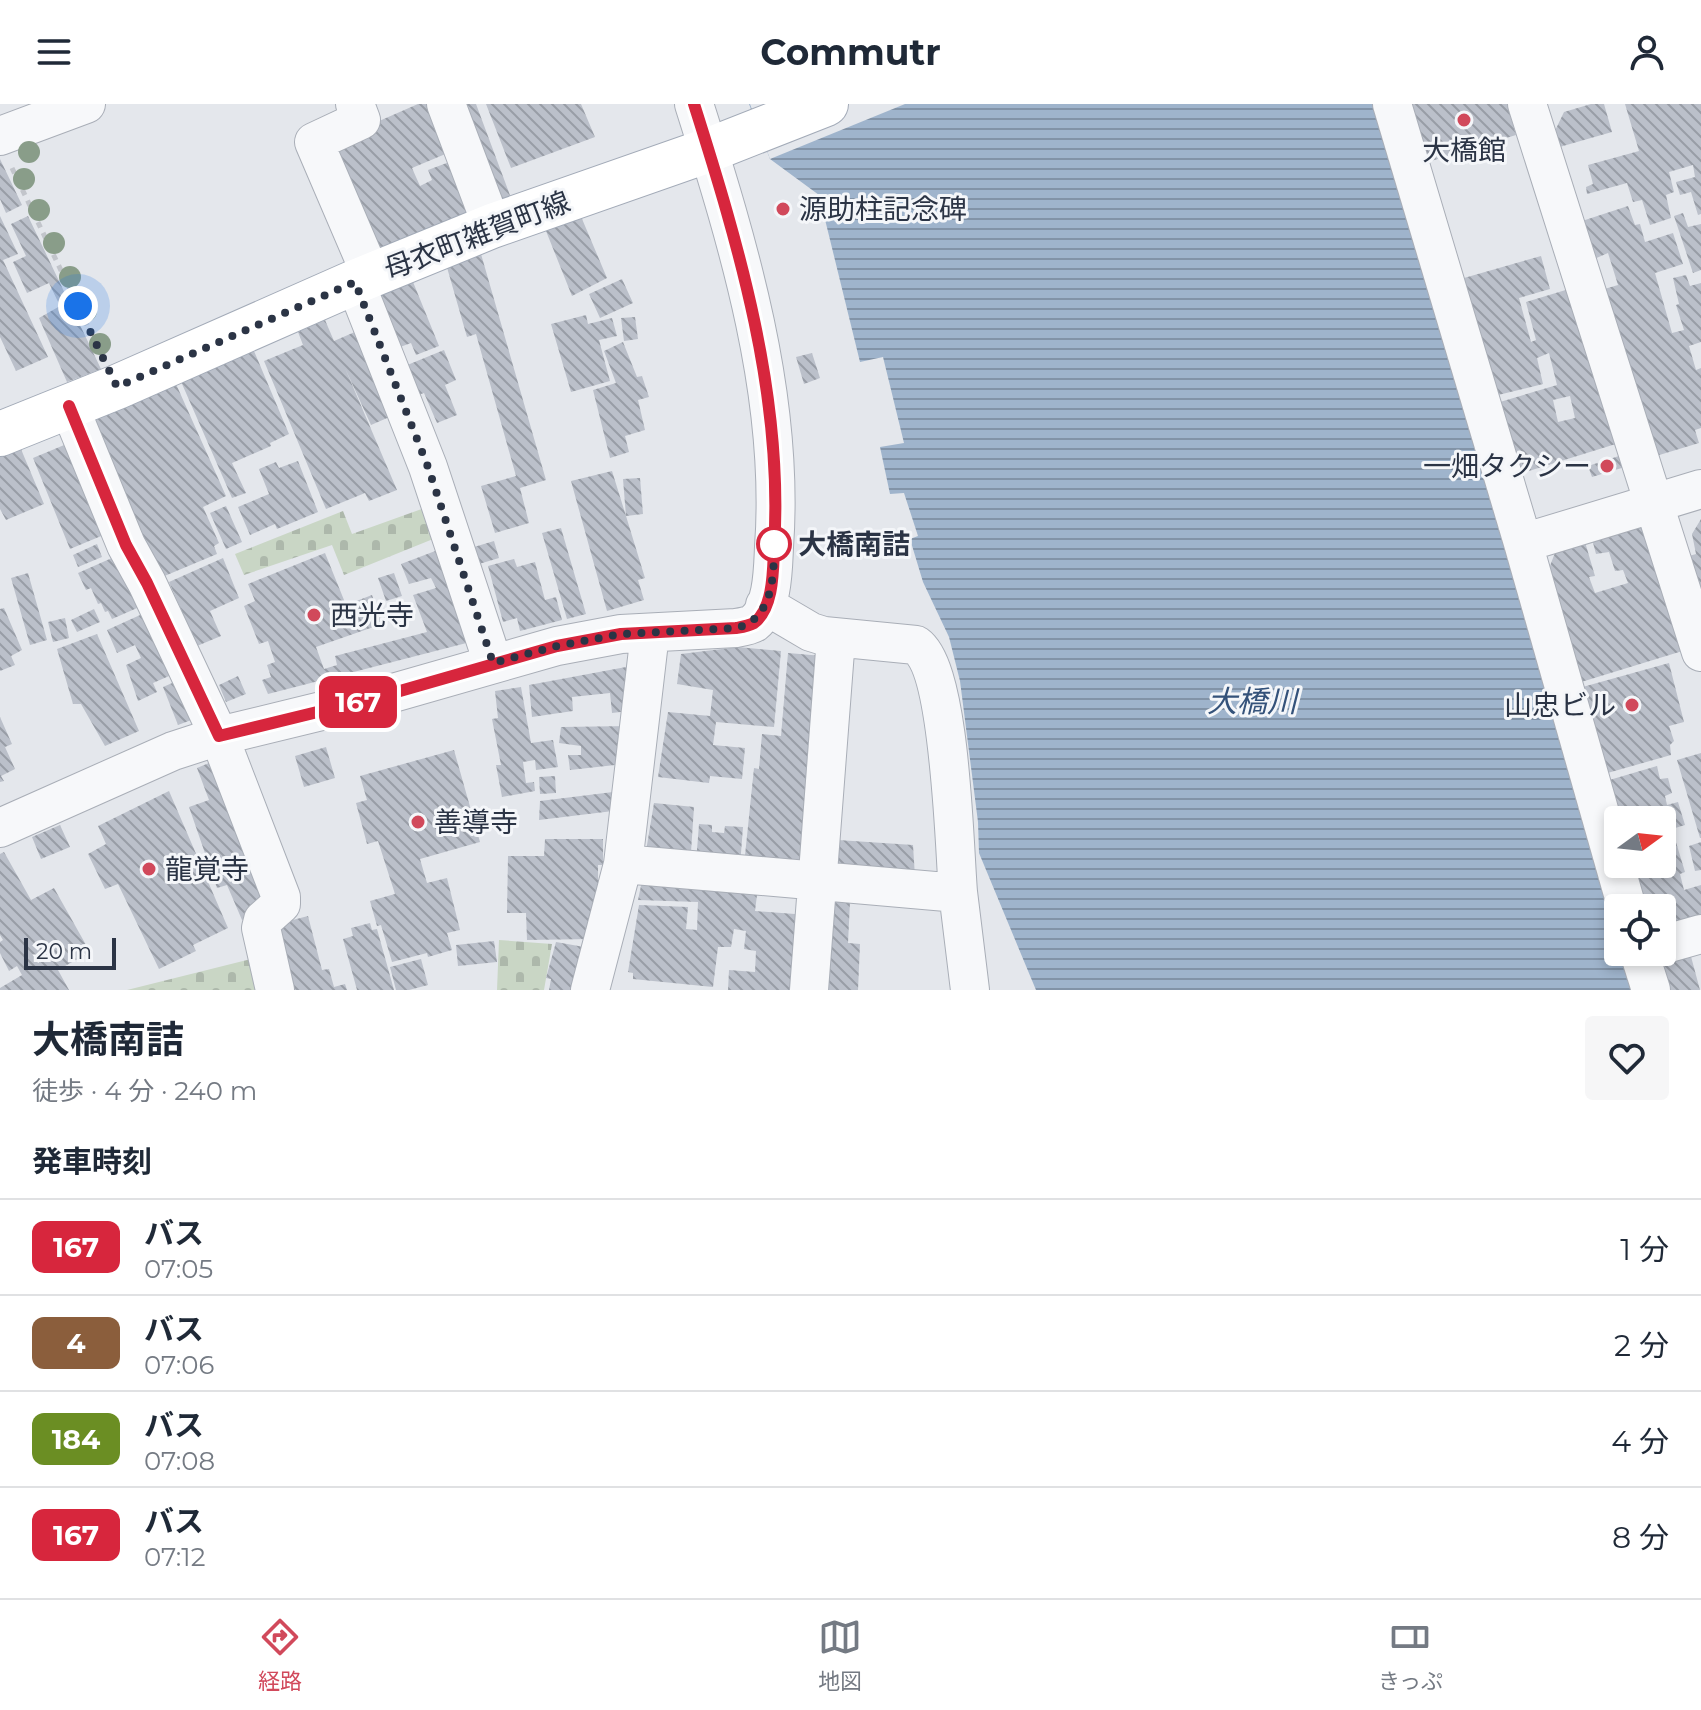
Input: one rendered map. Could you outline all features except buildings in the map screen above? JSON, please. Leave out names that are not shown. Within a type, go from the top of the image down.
[{"type":"main road","name":"母衣町雑賀町線","points":[[0,434],[492,226],[709,150],[826,104]]},
{"type":"street","points":[[3,147],[86,104]]},
{"type":"street","points":[[355,104],[361,120],[314,142],[433,480],[493,663]]},
{"type":"street","points":[[446,104],[492,226]]},
{"type":"street","points":[[0,828],[173,751],[219,736],[379,697],[557,646],[621,634],[736,628],[753,623],[765,605],[773,569],[776,517],[771,427],[759,344],[738,253],[694,104]]},
{"type":"street","points":[[1392,104],[1523,543],[1623,894]]},
{"type":"street","points":[[1532,105],[1701,652]]},
{"type":"street","points":[[69,406],[126,545],[219,736],[281,897],[281,904],[263,920],[261,928],[275,990]]},
{"type":"street","points":[[1523,543],[1701,489]]},
{"type":"street","points":[[765,605],[811,632],[836,638],[916,645],[927,656],[945,735],[958,893],[970,990]]},
{"type":"street","points":[[590,990],[623,864],[650,633]]},
{"type":"street","points":[[809,990],[836,638]]},
{"type":"street","points":[[623,864],[958,893]]},
{"type":"street","points":[[1676,941],[1701,934]]},
{"type":"street","points":[[1644,966],[1651,990]]},
{"type":"path","points":[[3,147],[117,387]]},
{"type":"green space","points":[[430,506],[443,535],[344,575],[332,545],[244,575],[235,554],[343,511],[352,534]]},
{"type":"green space","points":[[499,940],[552,944],[544,990],[497,990]]},
{"type":"green space","points":[[255,958],[262,990],[127,990]]},
{"type":"water","name":"大橋川","points":[[749,104],[1380,104],[1605,894],[1604,966],[1626,966],[1634,990],[1036,990],[979,853],[978,822],[960,681],[949,637],[923,582],[910,539],[918,536],[904,493],[890,494],[880,447],[904,443],[883,357],[860,362],[819,195],[770,159]]},
{"type":"pier","points":[[750,104],[905,104],[770,159]]},
{"type":"bus line","name":"167","points":[[69,406],[126,545],[219,736],[379,697],[557,646],[621,634],[736,628],[753,623],[765,605],[773,569],[776,501],[771,427],[759,344],[738,253],[694,104]]},
{"type":"place","name":"大橋館","points":[[1464,120]]},
{"type":"place","name":"源助柱記念碑","points":[[783,209]]},
{"type":"place","name":"一畑タクシー","points":[[1607,466]]},
{"type":"place","name":"大橋南詰","points":[[774,544]]},
{"type":"place","name":"西光寺","points":[[314,615]]},
{"type":"place","name":"山忠ビル","points":[[1632,705]]},
{"type":"place","name":"善導寺","points":[[418,822]]},
{"type":"place","name":"龍覚寺","points":[[149,869]]},
{"type":"route","points":[[78,306],[117,387],[355,282],[428,467],[493,663],[557,646],[621,634],[736,628],[753,623],[765,605],[769,592],[774,544]]}]
